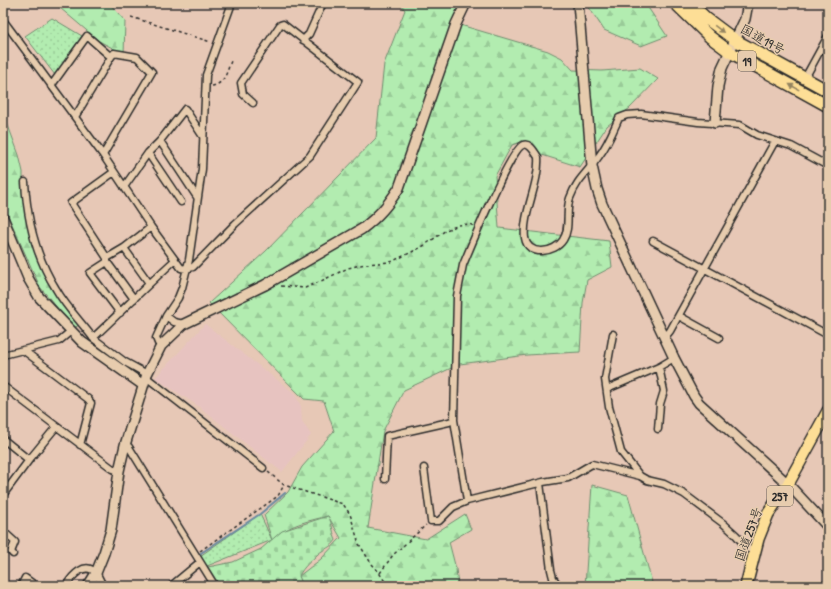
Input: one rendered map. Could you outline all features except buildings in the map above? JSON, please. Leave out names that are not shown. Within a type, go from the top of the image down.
[{"type":"highway","name":"国道19号","points":[[675,3],[710,37],[730,52],[828,106]]},
{"type":"highway","name":"国道19号","points":[[690,3],[707,20],[735,40],[828,91]]},
{"type":"highway","name":"国道257号","points":[[746,586],[754,552],[768,514],[788,484],[828,411]]},
{"type":"street","points":[[161,346],[156,338],[166,316],[178,298],[189,260],[202,169],[204,87],[206,75],[232,3]]},
{"type":"street","points":[[303,40],[309,34],[323,3]]},
{"type":"street","points":[[88,586],[96,573],[111,530],[119,470],[125,445],[146,378],[161,346],[184,324],[265,285],[362,229],[376,218],[389,204],[399,188],[456,24],[466,3]]},
{"type":"street","points":[[578,3],[592,166],[597,189],[602,204],[674,358],[699,403],[788,484],[828,527]]},
{"type":"street","points":[[715,123],[719,77],[745,19],[748,3]]},
{"type":"street","points":[[3,20],[103,155],[151,227],[181,268],[186,269],[193,267],[235,224],[310,156],[358,82],[283,24],[280,25],[241,83],[243,94],[253,103]]},
{"type":"street","points":[[51,86],[87,36],[111,57]]},
{"type":"street","points":[[805,78],[828,36]]},
{"type":"street","points":[[75,117],[114,53],[137,57],[152,72],[103,155]]},
{"type":"street","points":[[124,187],[148,153],[160,141],[185,109],[202,135]]},
{"type":"street","points":[[466,500],[454,420],[457,296],[463,265],[515,152],[521,145],[526,144],[532,149],[538,157],[539,164],[526,223],[525,238],[529,246],[535,251],[546,250],[556,246],[562,241],[566,234],[569,200],[575,186],[606,146],[622,116],[641,114],[740,125],[757,135],[791,146],[828,166]]},
{"type":"street","points":[[160,141],[198,197]]},
{"type":"street","points":[[665,338],[679,316],[775,141]]},
{"type":"street","points":[[148,153],[181,202]]},
{"type":"street","points":[[114,172],[71,203],[134,299]]},
{"type":"street","points":[[25,182],[29,219],[42,262],[55,289],[93,338],[263,468]]},
{"type":"street","points":[[3,218],[28,278],[39,297],[71,331],[98,354],[146,378]]},
{"type":"street","points":[[120,313],[90,273],[151,227]]},
{"type":"street","points":[[653,241],[828,335]]},
{"type":"street","points":[[124,248],[149,283]]},
{"type":"street","points":[[93,338],[149,283],[175,260]]},
{"type":"street","points":[[166,316],[174,322],[184,324]]},
{"type":"street","points":[[679,316],[720,338]]},
{"type":"street","points":[[3,355],[59,340],[71,331]]},
{"type":"street","points":[[613,334],[605,379],[608,407],[621,452],[640,476]]},
{"type":"street","points":[[23,350],[88,398],[91,402],[80,445]]},
{"type":"street","points":[[607,389],[659,367],[674,358]]},
{"type":"street","points":[[658,429],[660,404],[664,391],[659,367]]},
{"type":"street","points":[[3,386],[113,469],[119,470]]},
{"type":"street","points":[[385,479],[387,436],[454,420]]},
{"type":"street","points":[[3,494],[56,427]]},
{"type":"street","points":[[3,440],[29,460]]},
{"type":"street","points":[[125,445],[129,447],[141,465],[215,586]]},
{"type":"street","points":[[424,468],[431,521],[439,521],[453,507],[466,500],[568,478],[592,464],[640,476],[647,480],[664,484],[684,494],[724,524],[747,548],[754,552]]},
{"type":"street","points":[[540,483],[551,570],[553,578],[559,586]]},
{"type":"street","points":[[3,531],[15,542],[11,552],[14,554]]},
{"type":"street","points":[[171,586],[200,562]]},
{"type":"street","points":[[66,586],[78,572],[86,569],[96,573],[103,586]]},
{"type":"street","points":[[21,586],[25,578],[36,586]]},
{"type":"lane","points":[[215,586],[224,586]]},
{"type":"lane","points":[[246,586],[262,586]]},
{"type":"path","points":[[131,16],[217,44]]},
{"type":"path","points":[[204,87],[222,83],[231,61]]},
{"type":"path","points":[[280,286],[305,288],[348,268],[365,264],[391,262],[394,259],[422,247],[439,234],[454,227],[469,224],[479,228]]},
{"type":"path","points":[[263,468],[284,485],[343,504],[350,514],[360,544],[371,563],[380,573],[388,586]]},
{"type":"path","points":[[195,554],[278,496],[284,485]]},
{"type":"path","points":[[380,573],[393,556],[431,521]]},
{"type":"shaded area","points":[[205,324],[294,393],[301,406],[302,421],[311,435],[282,472],[197,405],[155,378]]},
{"type":"green space","points":[[58,3],[109,3],[125,21],[124,54],[99,41],[60,8]]},
{"type":"green space","points":[[399,3],[465,3],[457,24],[548,51],[562,58],[573,70],[602,71],[640,68],[658,79],[630,108],[607,126],[580,167],[542,155],[533,144],[524,141],[512,145],[495,176],[499,228],[609,241],[612,267],[587,280],[583,303],[580,352],[527,355],[460,364],[404,390],[383,431],[368,528],[426,539],[465,514],[471,529],[449,542],[456,569],[458,586],[302,586],[299,576],[321,559],[341,538],[328,516],[305,522],[285,530],[272,540],[264,515],[288,492],[302,467],[334,431],[324,401],[304,399],[209,303],[266,251],[376,138],[384,64],[405,10]]},
{"type":"green space","points":[[586,3],[645,3],[667,36],[641,46],[604,30]]},
{"type":"green space","points":[[52,18],[82,36],[55,75],[25,36]]},
{"type":"green space","points":[[3,112],[19,155],[23,172],[23,202],[31,238],[46,278],[64,306],[79,325],[74,328],[40,287],[3,204],[3,189],[7,178],[3,170]]},
{"type":"green space","points":[[592,485],[628,495],[653,586],[585,586]]},
{"type":"green space","points":[[260,514],[272,540],[207,566],[200,556]]},
{"type":"green space","points":[[328,516],[336,540],[307,564],[299,576],[303,586],[220,586],[208,567],[233,562],[261,549],[282,531]]},
{"type":"waterway","points":[[198,555],[260,514],[285,493]]}]
